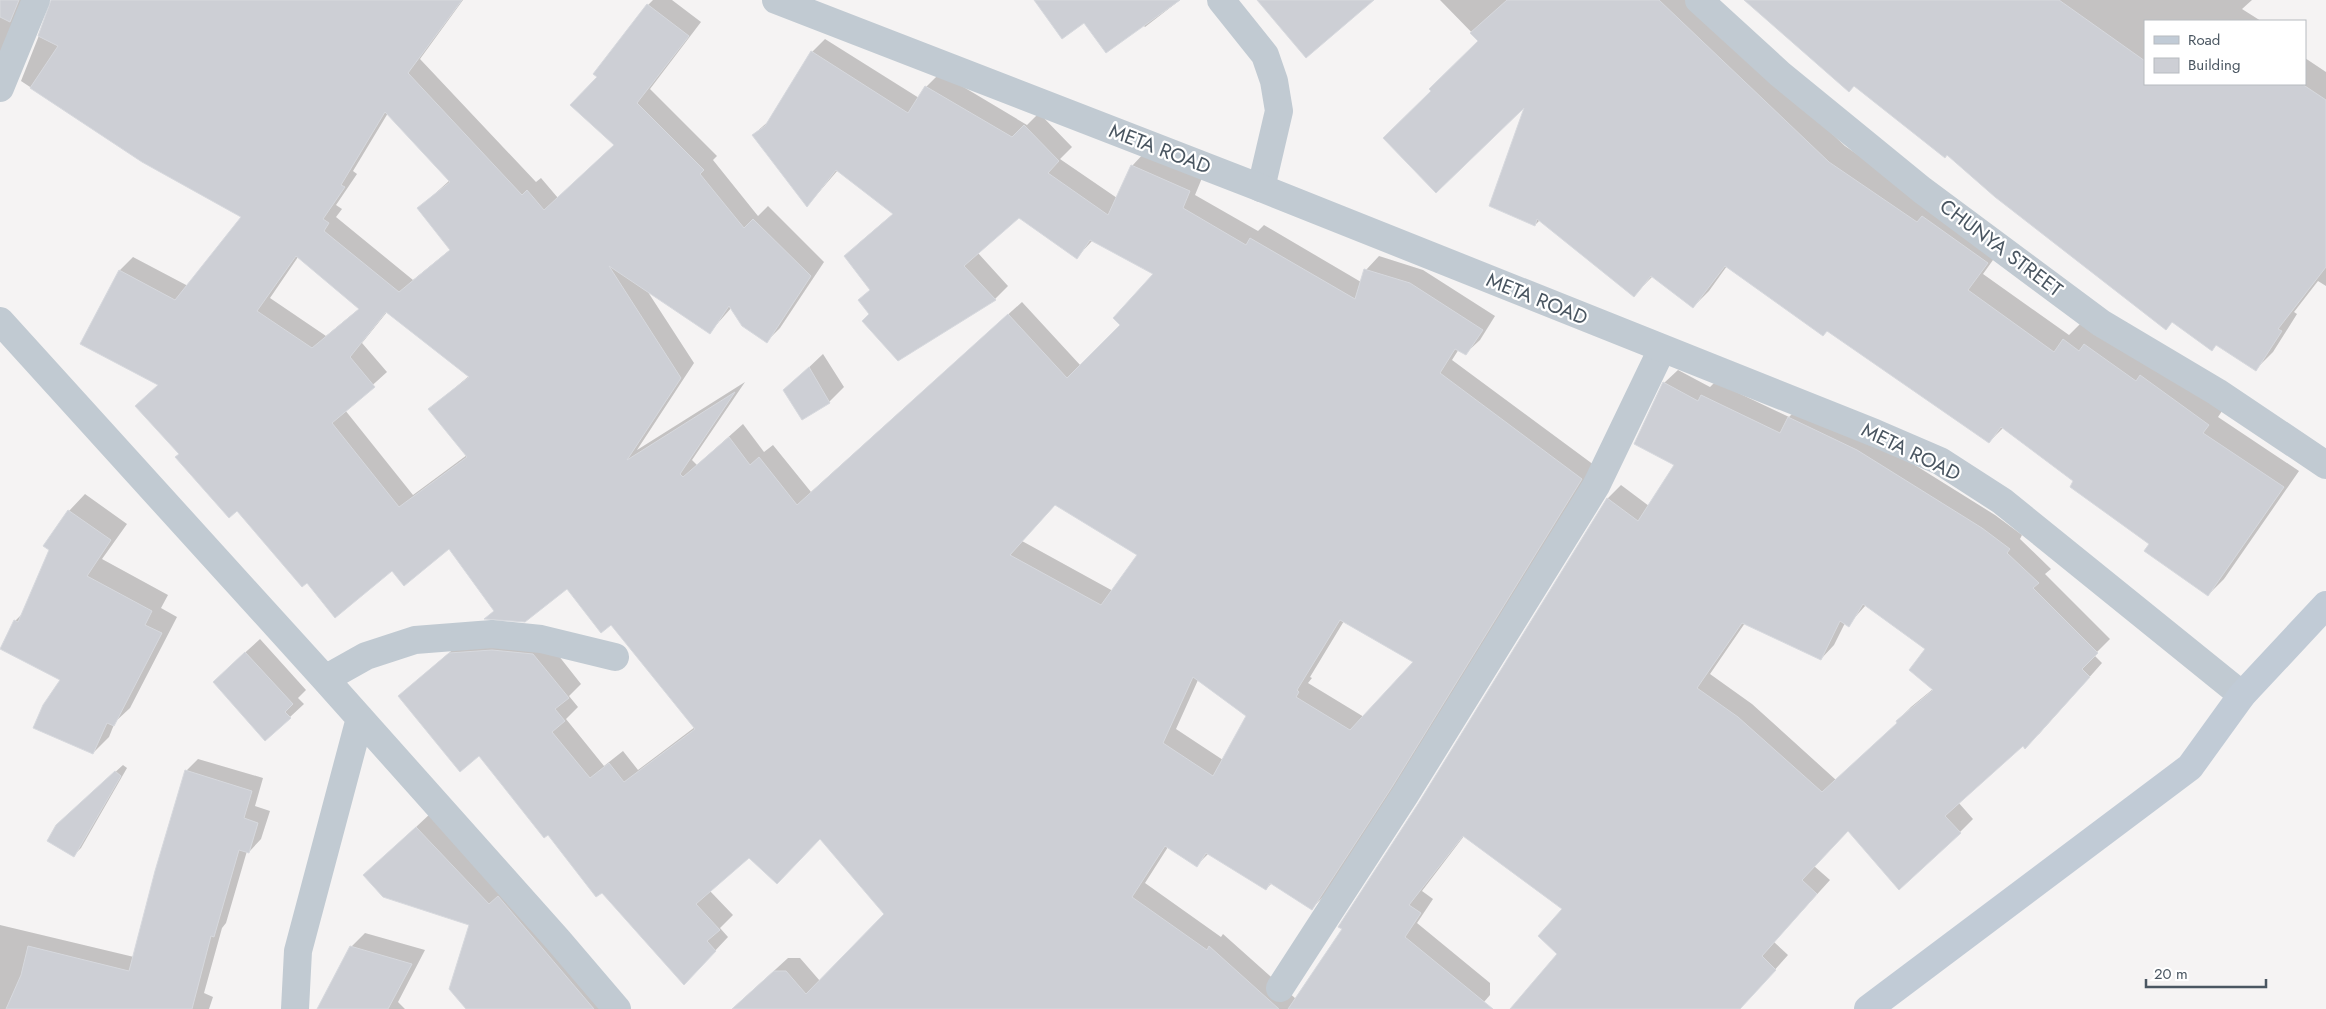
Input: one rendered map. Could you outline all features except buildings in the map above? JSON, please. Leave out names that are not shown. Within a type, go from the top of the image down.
[{"type":"main road","points":[[1868,1009],[2190,767],[2242,695],[2326,605]]},
{"type":"street","points":[[0,88],[36,0]]},
{"type":"street","name":"META ROAD","points":[[776,0],[1261,188],[1875,433],[1940,461],[2002,500],[2242,695]]},
{"type":"street","points":[[1221,0],[1265,55],[1274,81],[1279,111],[1261,188]]},
{"type":"street","name":"CHUNYA STREET","points":[[1699,0],[1780,74],[1914,184],[2101,323],[2217,392],[2326,465]]},
{"type":"street","points":[[0,320],[360,718],[617,1009]]},
{"type":"street","points":[[1280,988],[1415,778],[1596,486],[1662,349]]},
{"type":"street","points":[[325,679],[366,656],[415,640],[492,634],[541,639],[615,657]]},
{"type":"street","points":[[295,1009],[298,951],[360,718]]}]
